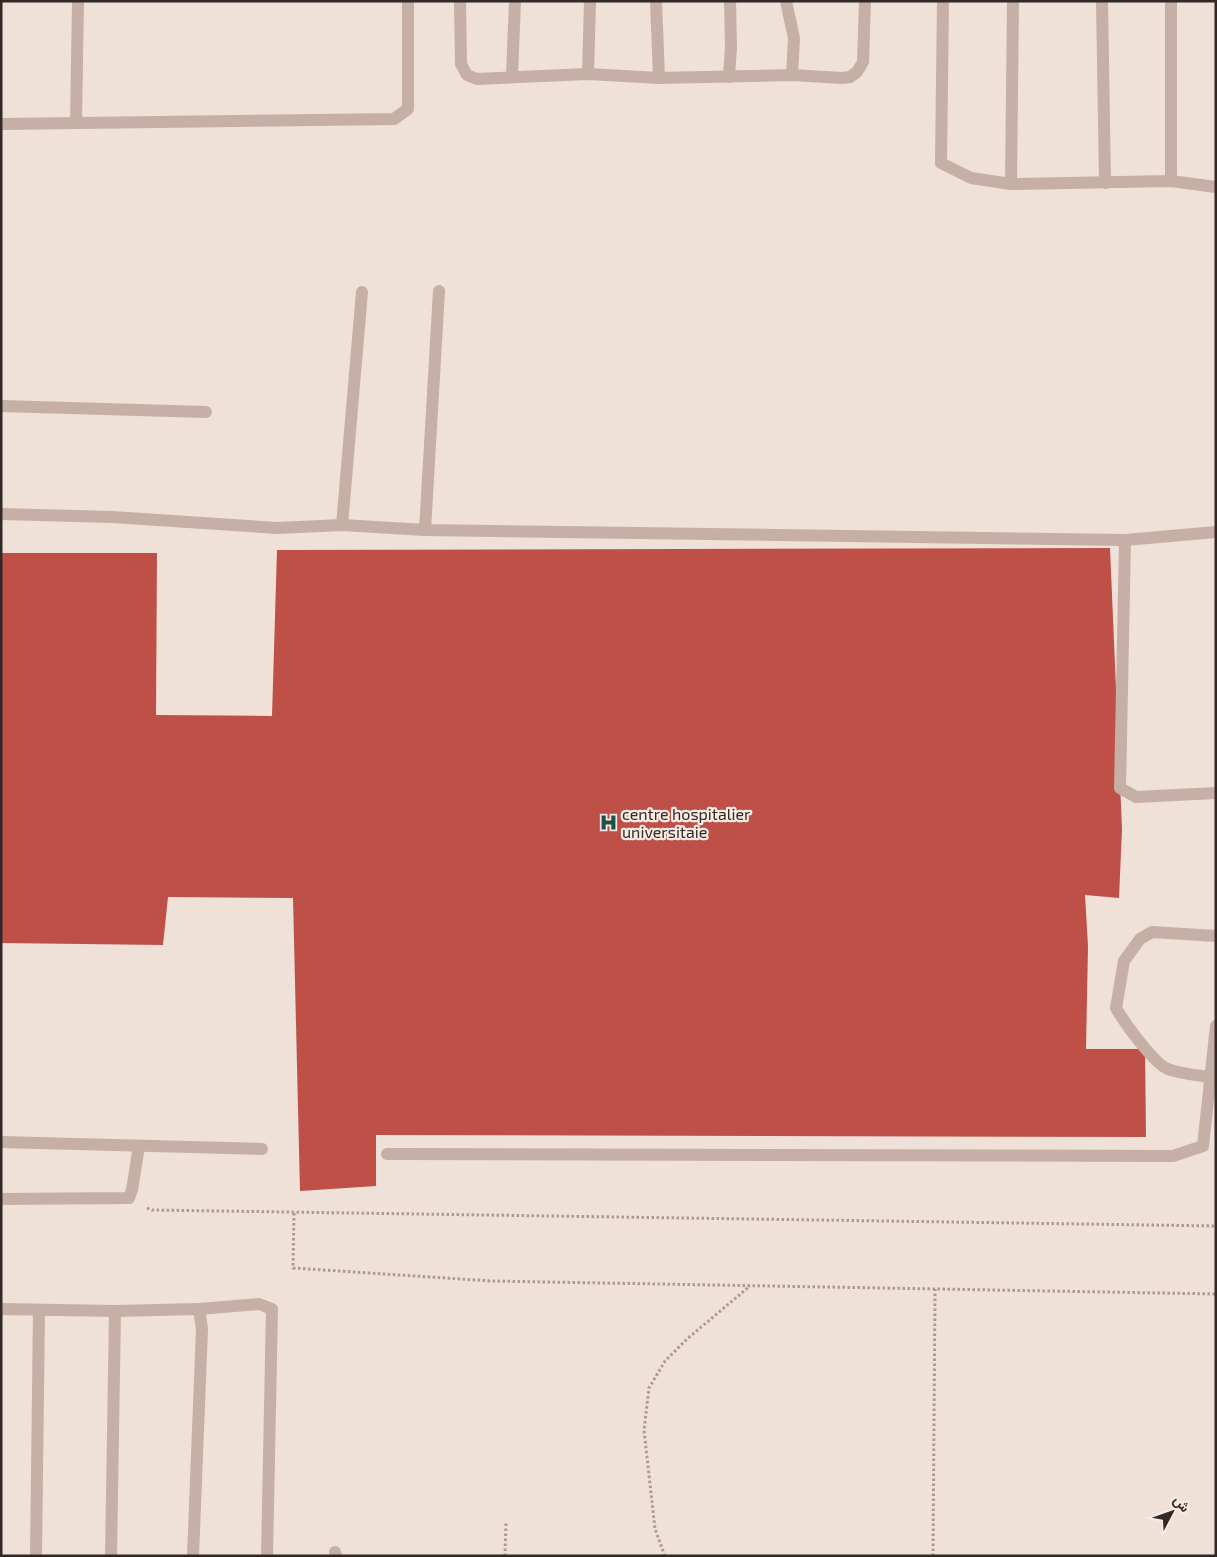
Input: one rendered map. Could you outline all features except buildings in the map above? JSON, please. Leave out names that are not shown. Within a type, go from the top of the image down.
[{"type":"lane","points":[[76,123],[78,1]]},
{"type":"lane","points":[[1,124],[394,120],[408,109],[408,1]]},
{"type":"lane","points":[[460,1],[461,64],[467,74],[477,79],[588,74],[659,78],[792,75],[842,78],[857,72],[863,62],[865,1]]},
{"type":"lane","points":[[512,76],[515,1]]},
{"type":"lane","points":[[588,74],[590,1]]},
{"type":"lane","points":[[656,1],[659,78]]},
{"type":"lane","points":[[729,77],[731,47],[730,1]]},
{"type":"lane","points":[[786,1],[794,38],[792,75]]},
{"type":"lane","points":[[943,1],[941,163],[971,178],[1011,184],[1171,181],[1216,187]]},
{"type":"lane","points":[[1011,184],[1013,1]]},
{"type":"lane","points":[[1102,1],[1105,183]]},
{"type":"lane","points":[[1171,1],[1171,181]]},
{"type":"lane","points":[[425,530],[439,291]]},
{"type":"lane","points":[[342,525],[362,292]]},
{"type":"lane","points":[[1,406],[206,412]]},
{"type":"lane","points":[[1,514],[112,517],[277,528],[342,525],[425,530],[1125,540],[1216,532]]},
{"type":"lane","points":[[1125,540],[1120,788],[1136,797],[1216,794]]},
{"type":"lane","points":[[1210,1077],[1167,1069],[1153,1057],[1127,1027],[1116,1008],[1124,961],[1140,939],[1152,932],[1216,936]]},
{"type":"lane","points":[[387,1154],[1173,1156],[1203,1146],[1216,1026]]},
{"type":"lane","points":[[1,1142],[262,1149]]},
{"type":"lane","points":[[1,1199],[129,1198],[139,1146]]},
{"type":"lane","points":[[1,1309],[115,1311],[199,1309],[259,1304],[272,1309],[267,1556]]},
{"type":"lane","points":[[193,1556],[202,1329],[199,1309]]},
{"type":"lane","points":[[36,1556],[38,1310]]},
{"type":"lane","points":[[111,1556],[115,1311]]},
{"type":"path","points":[[129,1198],[152,1210],[1216,1226]]},
{"type":"path","points":[[294,1213],[293,1268],[491,1281],[1216,1294]]},
{"type":"path","points":[[665,1556],[656,1529],[644,1430],[649,1388],[665,1361],[687,1339],[751,1286]]},
{"type":"path","points":[[933,1556],[935,1289]]},
{"type":"path","points":[[505,1556],[506,1523]]},
{"type":"place","name":"centre hospitalier universitaie","points":[[608,822]]}]
